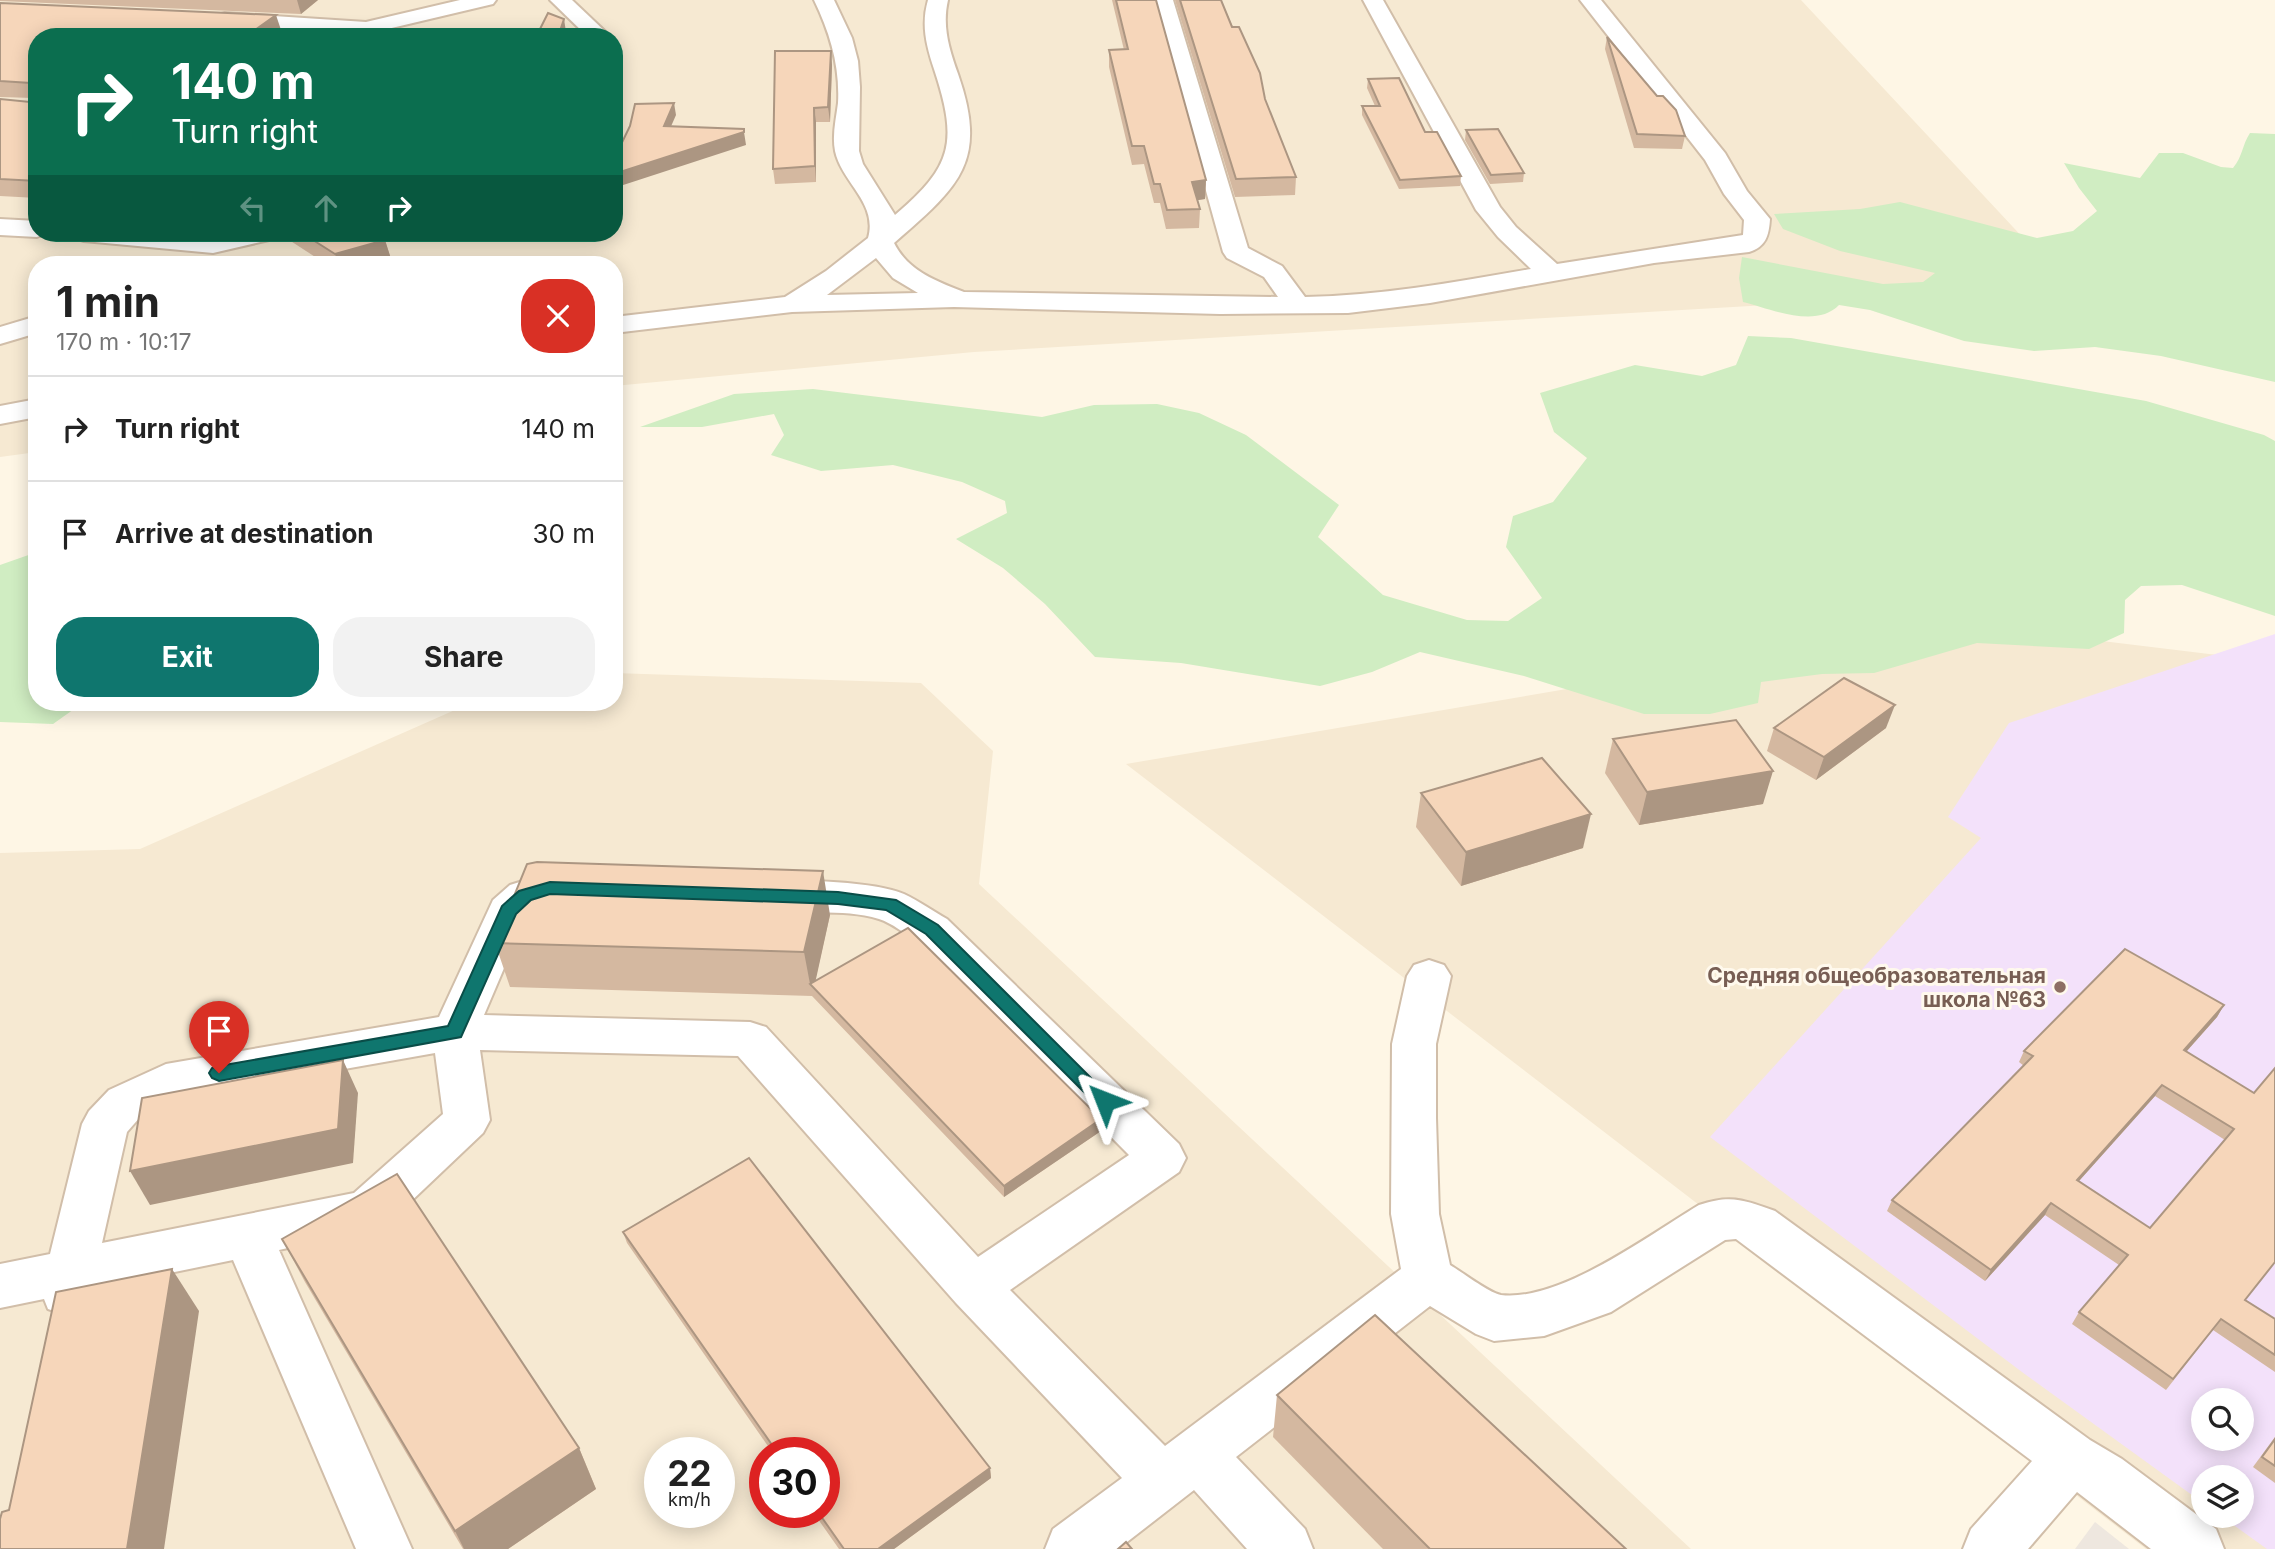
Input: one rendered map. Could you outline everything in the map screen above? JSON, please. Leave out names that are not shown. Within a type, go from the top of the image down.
[{"type":"street","points":[[387,28],[486,0]]},
{"type":"street","points":[[560,0],[591,28]]},
{"type":"street","points":[[824,0],[846,50],[849,98],[846,150],[855,174],[883,211],[885,229],[880,241],[886,257],[901,272],[924,286],[960,300]]},
{"type":"street","points":[[792,304],[837,278],[944,182],[957,154],[956,107],[941,60],[934,19],[938,0]]},
{"type":"street","points":[[1163,0],[1228,279]]},
{"type":"street","points":[[1373,0],[1489,209],[1507,232],[1551,273]]},
{"type":"street","points":[[1228,279],[1295,307],[1390,301],[1654,255],[1749,244],[1756,236],[1757,219],[1737,194],[1716,158],[1590,0]]},
{"type":"street","points":[[209,18],[316,28]]},
{"type":"street","points":[[0,227],[28,229]]},
{"type":"street","points":[[196,242],[214,245]]},
{"type":"street","points":[[197,256],[214,245],[228,242]]},
{"type":"street","points":[[623,324],[792,304],[960,300],[1228,279],[1268,267],[1282,279],[1290,291],[1295,307]]},
{"type":"street","points":[[0,335],[28,327]]},
{"type":"street","points":[[0,415],[28,410]]},
{"type":"street","points":[[0,1286],[368,1211],[467,1120],[455,1032],[509,911],[525,895],[550,888],[577,889]]},
{"type":"street","points":[[742,895],[838,898],[890,905],[932,930],[1162,1158],[974,1287]]},
{"type":"street","points":[[1429,976],[1414,1044],[1413,1118],[1415,1214],[1428,1278],[1494,1318],[1544,1313],[1593,1296],[1716,1220],[1737,1218],[1758,1226],[2196,1549]]},
{"type":"street","points":[[57,1338],[105,1124],[125,1102],[166,1082],[455,1032],[750,1040],[974,1287],[1179,1467],[1285,1549]]},
{"type":"street","points":[[248,1237],[384,1549]]},
{"type":"street","points":[[1073,1549],[1428,1278]]},
{"type":"street","points":[[1991,1549],[2071,1458]]},
{"type":"shaded area","points":[[0,0],[1801,0],[2069,287],[974,352],[623,385],[623,256],[28,256],[28,453],[0,457]]},
{"type":"shaded area","points":[[1954,623],[2275,662],[2275,1549],[2146,1549],[1126,764]]},
{"type":"shaded area","name":"Средняя общеобразовательная школа №63","points":[[2275,634],[2275,1549],[2267,1549],[2238,1528],[2254,1528],[2254,1465],[2191,1465],[2191,1494],[2022,1372],[1710,1137],[1981,838],[1948,817],[2009,723]]},
{"type":"shaded area","points":[[623,673],[921,683],[993,751],[979,884],[1691,1549],[0,1549],[0,853],[140,849],[453,711],[623,711]]},
{"type":"shaded area","points":[[2095,1522],[2129,1549],[2075,1549]]},
{"type":"green space","points":[[2250,133],[2275,134],[2275,382],[2161,356],[2095,347],[2034,351],[1964,341],[1870,310],[1839,305],[1818,316],[1806,316],[1743,302],[1739,278],[1742,257],[1883,284],[1923,282],[1935,273],[1840,251],[1783,229],[1774,214],[1860,209],[1900,202],[2037,238],[2073,231],[2097,211],[2064,163],[2140,178],[2159,153],[2183,153],[2221,167],[2233,168]]},
{"type":"green space","points":[[1748,336],[1791,338],[2146,401],[2264,435],[2275,441],[2275,616],[2182,585],[2141,586],[2125,600],[2124,633],[2089,649],[1977,643],[1874,673],[1822,674],[1761,682],[1758,703],[1710,714],[1644,714],[1524,676],[1420,652],[1372,672],[1320,686],[1181,663],[1095,657],[1045,604],[1003,568],[956,539],[1007,513],[1005,501],[962,482],[893,465],[821,471],[771,455],[784,435],[774,414],[702,427],[640,427],[734,394],[813,389],[1042,417],[1094,405],[1157,404],[1199,413],[1246,435],[1339,505],[1318,537],[1383,595],[1467,620],[1508,621],[1542,598],[1506,547],[1513,516],[1553,502],[1587,458],[1554,432],[1540,393],[1635,365],[1702,376],[1736,365]]},
{"type":"green space","points":[[28,555],[28,711],[71,711],[53,724],[0,722],[0,565]]},
{"type":"building","points":[[1116,0],[1156,0],[1206,180],[1192,182],[1200,209],[1167,210],[1160,184],[1154,184],[1144,146],[1132,146],[1109,50],[1128,49]]},
{"type":"building","points":[[1180,0],[1221,0],[1232,27],[1239,27],[1260,73],[1265,99],[1296,177],[1236,179]]},
{"type":"building","points":[[0,3],[276,15],[258,28],[28,28],[28,83],[0,81]]},
{"type":"building","points":[[548,13],[564,19],[561,28],[540,28]]},
{"type":"building","points":[[1607,37],[1657,96],[1663,96],[1676,110],[1685,136],[1637,134]]},
{"type":"building","points":[[775,51],[831,51],[828,107],[814,108],[815,166],[773,169]]},
{"type":"building","points":[[1399,78],[1425,132],[1437,132],[1461,176],[1400,180],[1362,106],[1380,106],[1368,79]]},
{"type":"building","points":[[0,99],[28,102],[28,181],[0,179]]},
{"type":"building","points":[[674,103],[664,126],[744,129],[744,132],[623,171],[623,140],[630,126],[635,104]]},
{"type":"building","points":[[1498,129],[1524,173],[1491,175],[1466,130]]},
{"type":"building","points":[[316,242],[378,242],[335,254]]},
{"type":"building","points":[[1844,678],[1895,705],[1824,757],[1774,728]]},
{"type":"building","points":[[1736,720],[1773,771],[1647,792],[1613,739]]},
{"type":"building","points":[[1542,758],[1591,814],[1466,852],[1421,793]]},
{"type":"building","points":[[537,862],[823,871],[804,952],[495,943],[527,864]]},
{"type":"building","points":[[908,928],[1101,1119],[1004,1186],[810,984]]},
{"type":"building","points":[[2125,949],[2224,1005],[2184,1050],[2254,1093],[2275,1068],[2275,1262],[2245,1300],[2275,1319],[2275,1355],[2221,1319],[2173,1379],[2079,1312],[2128,1255],[2051,1203],[1991,1270],[1892,1200],[2033,1056],[2024,1051]],"holes":[[[2162,1085],[2234,1129],[2150,1228],[2077,1180]]]},
{"type":"building","points":[[343,1060],[338,1129],[130,1171],[142,1098]]},
{"type":"building","points":[[749,1158],[990,1468],[878,1549],[844,1549],[829,1528],[840,1528],[840,1437],[766,1437],[623,1232]]},
{"type":"building","points":[[397,1174],[579,1448],[455,1531],[282,1239]]},
{"type":"building","points":[[172,1269],[127,1549],[0,1549],[0,1519],[2,1512],[9,1510],[56,1292]]},
{"type":"building","points":[[1375,1315],[1626,1549],[1430,1549],[1277,1395]]},
{"type":"building","points":[[2275,1439],[2275,1466],[2262,1457]]},
{"type":"building","points":[[1126,1542],[1132,1549],[1118,1549]]},
{"type":"place","name":"Средняя общеобразовательная школа №63","points":[[2060,987]]},
{"type":"route","points":[[219,1073],[455,1032],[509,911],[525,895],[550,888],[838,898],[890,905],[932,930],[1105,1101]]}]
